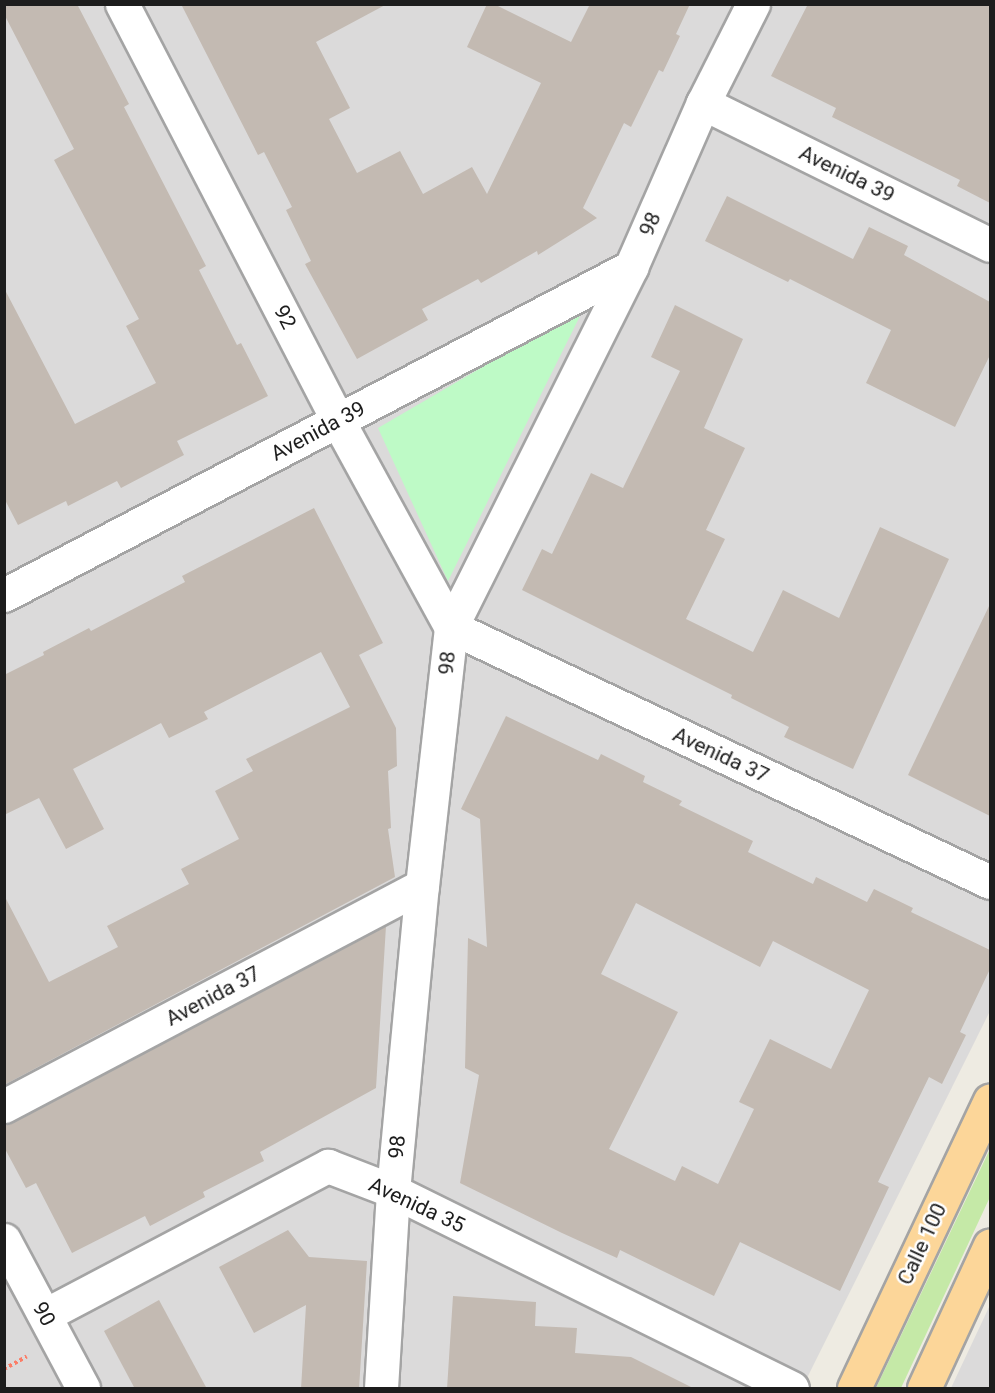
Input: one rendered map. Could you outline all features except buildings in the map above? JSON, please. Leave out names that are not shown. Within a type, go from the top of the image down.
[{"type":"main road","name":"Calle 100","points":[[854,1389],[990,1100]]},
{"type":"main road","points":[[924,1389],[990,1245]]},
{"type":"street","name":"92","points":[[123,4],[338,421],[451,627]]},
{"type":"street","name":"98","points":[[381,1389],[393,1191],[422,886],[451,627],[631,267],[703,103],[753,4]]},
{"type":"street","name":"Avenida 39","points":[[703,103],[990,245]]},
{"type":"street","name":"Avenida 39","points":[[4,595],[631,267]]},
{"type":"street","name":"Avenida 37","points":[[451,627],[990,882]]},
{"type":"street","name":"Avenida 37","points":[[4,1106],[422,886]]},
{"type":"street","name":"Avenida 35","points":[[45,1315],[328,1166],[393,1191],[792,1389]]},
{"type":"street","name":"90","points":[[4,1240],[83,1389]]},
{"type":"shaded area","points":[[5,5],[990,5],[990,1011],[802,1388],[5,1388]]},
{"type":"shaded area","points":[[990,1305],[990,1388],[951,1388]]},
{"type":"green space","points":[[584,308],[448,581],[378,428]]},
{"type":"green space","points":[[990,1149],[990,1197],[901,1388],[876,1388]]}]
